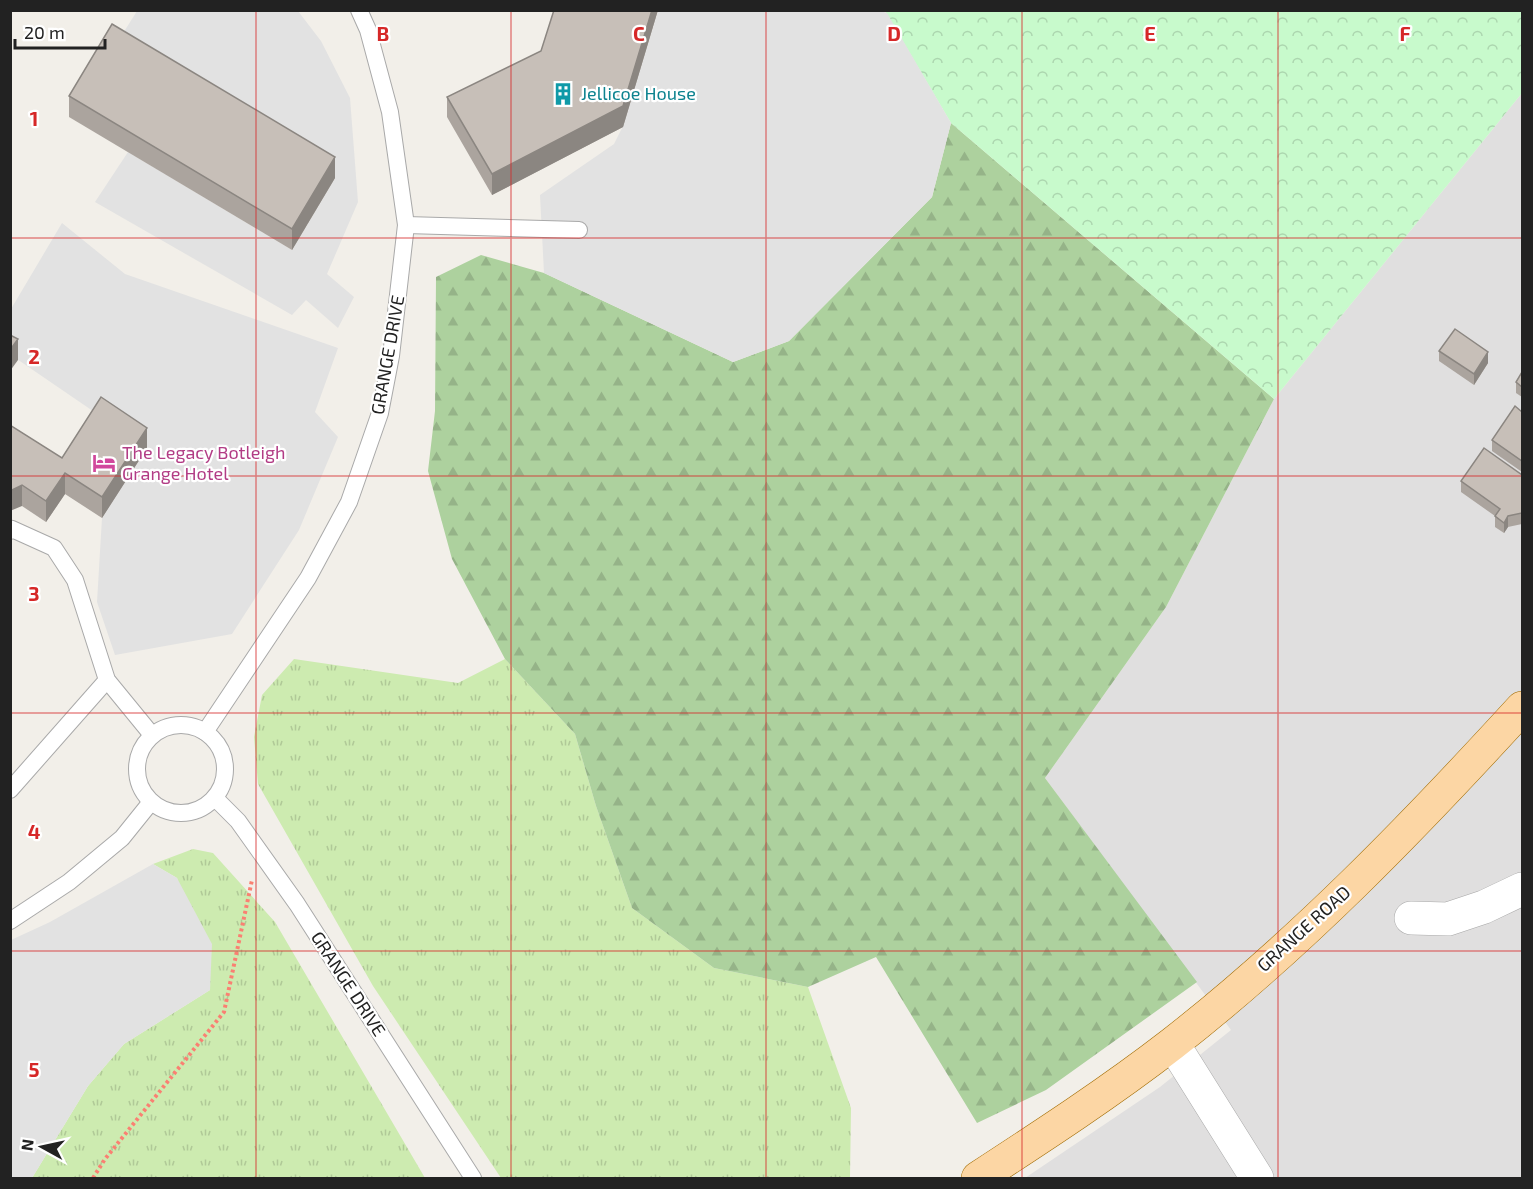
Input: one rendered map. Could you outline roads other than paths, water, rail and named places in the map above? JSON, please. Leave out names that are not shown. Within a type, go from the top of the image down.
[{"type":"main road","name":"GRANGE ROAD","points":[[978,1179],[1061,1124],[1173,1044],[1289,945],[1428,810],[1522,708]]},
{"type":"main road","name":"GRANGE ROAD","points":[[953,1179],[1061,1124]]},
{"type":"street","points":[[1411,918],[1448,919],[1484,907],[1522,888]]},
{"type":"street","points":[[1173,1044],[1257,1179]]},
{"type":"lane","name":"GRANGE DRIVE","points":[[205,732],[308,578],[349,502],[380,413],[391,356],[406,225],[390,112],[368,30],[359,10]]},
{"type":"lane","points":[[406,225],[579,230]]},
{"type":"lane","points":[[10,531],[54,548],[75,580],[107,680],[152,735]]},
{"type":"lane","points":[[10,790],[107,680]]},
{"type":"lane","points":[[178,724],[205,732],[216,742],[223,756],[225,770],[222,785],[215,798],[204,807],[191,813],[177,813],[151,802],[136,776],[137,761],[142,747],[152,735],[178,724]]},
{"type":"lane","name":"GRANGE DRIVE","points":[[215,798],[238,821],[297,904],[472,1179]]},
{"type":"lane","points":[[10,921],[69,882],[122,838],[151,802]]},
{"type":"place","name":"Jellicoe House","points":[[563,94]]},
{"type":"place","name":"The Legacy Botleigh Grange Hotel","points":[[104,463]]}]
